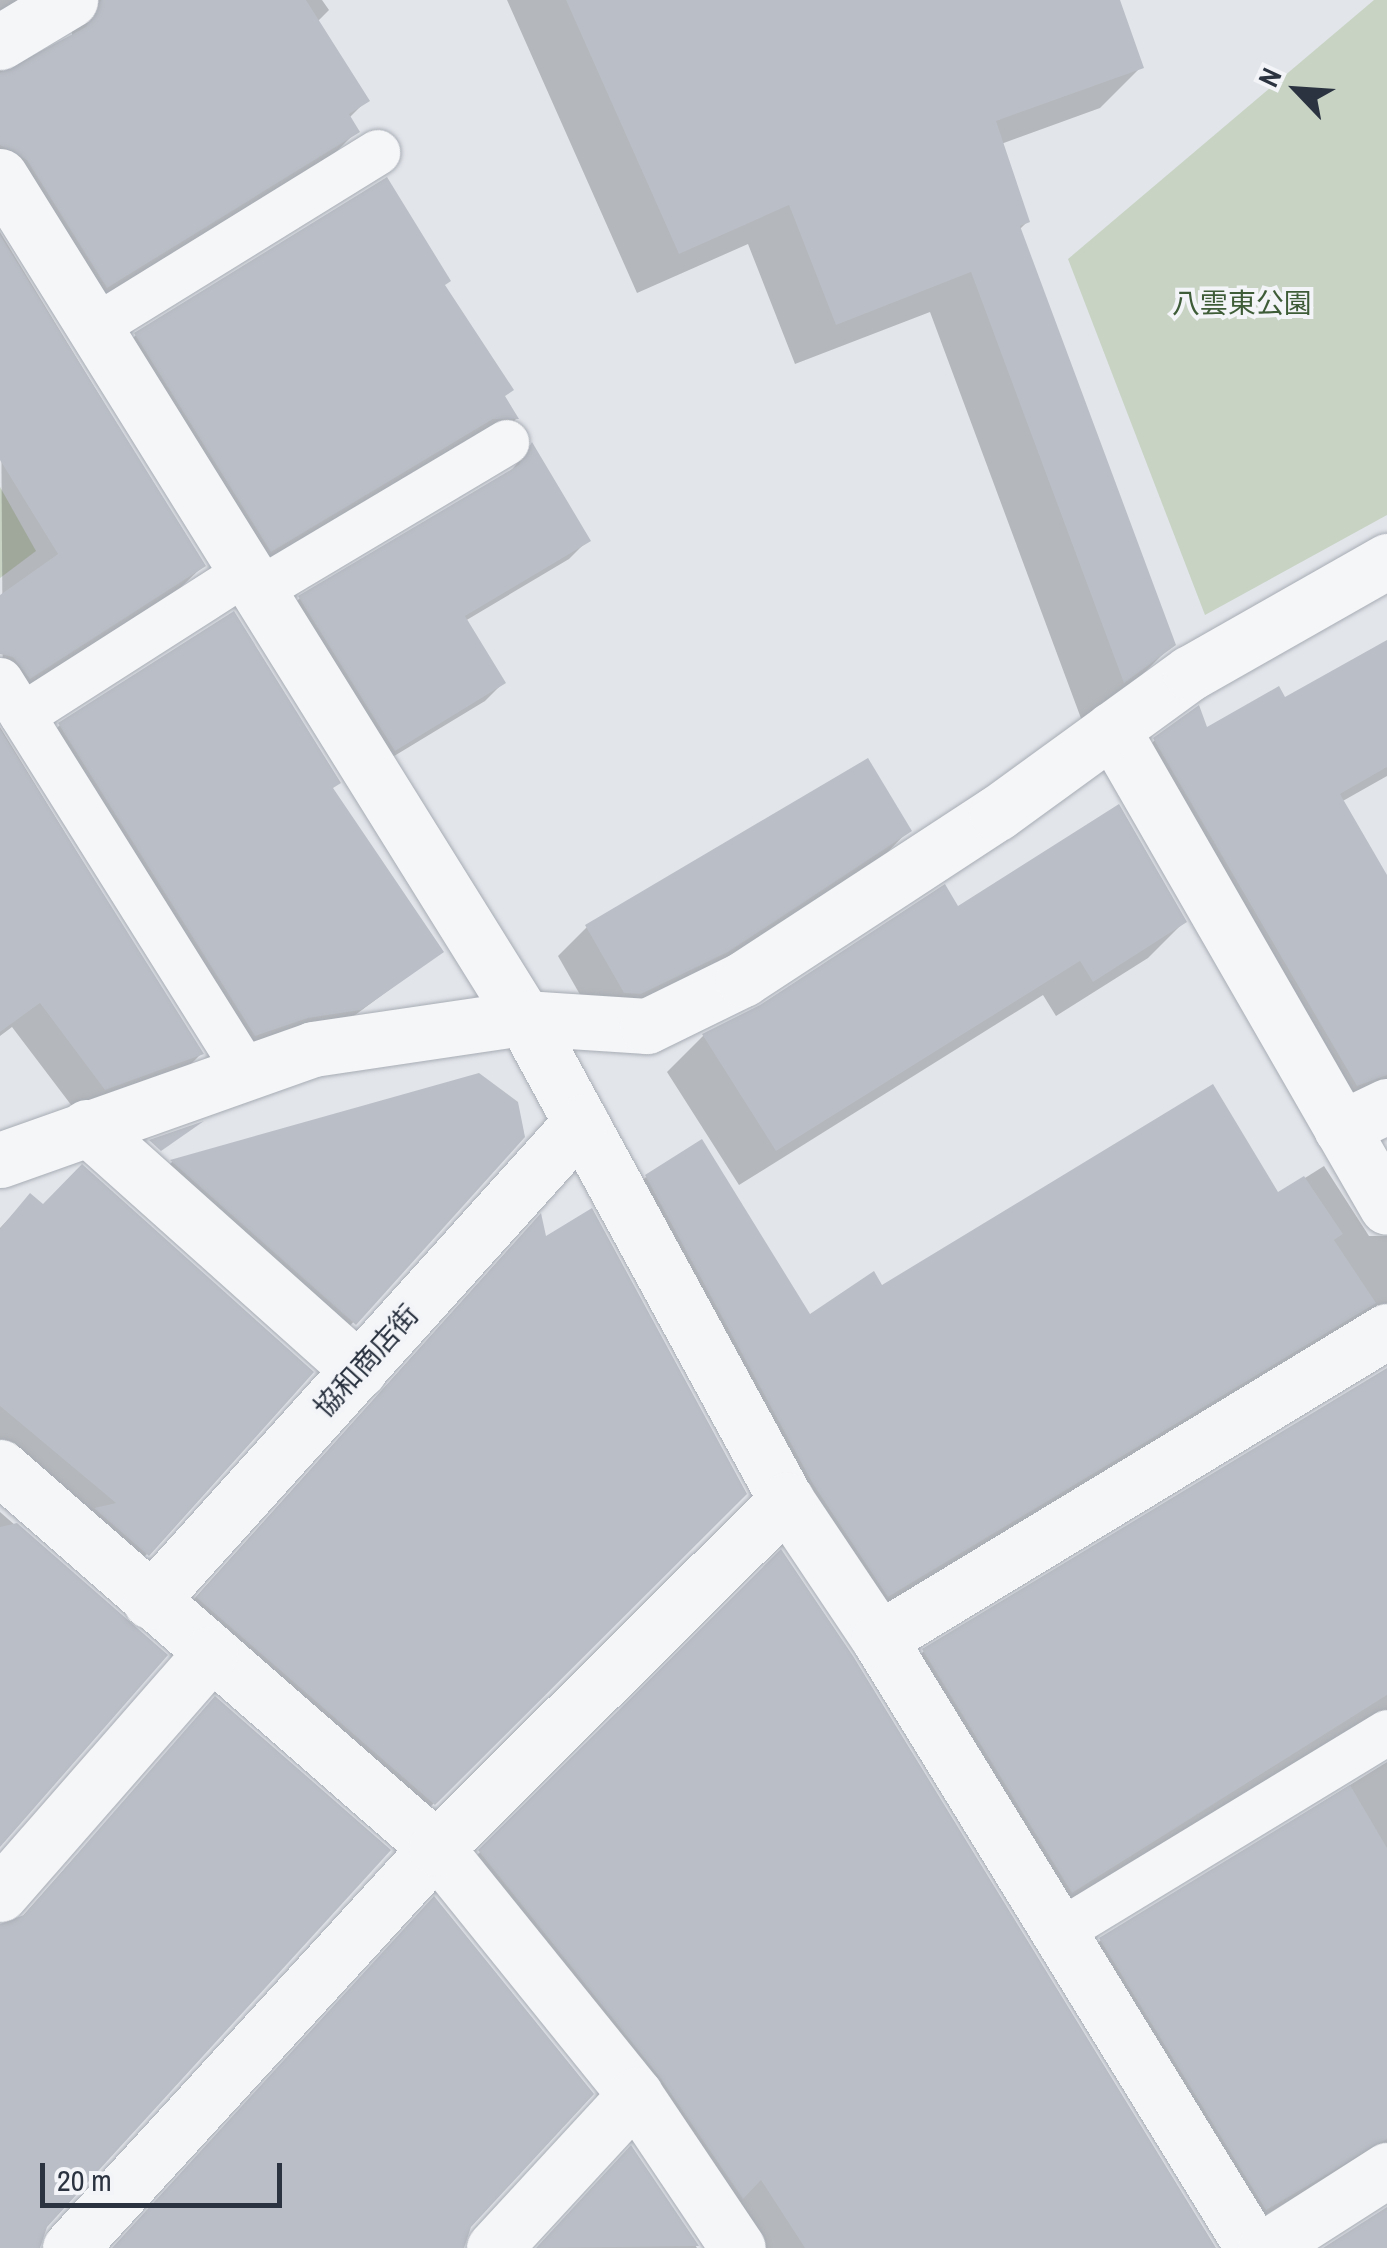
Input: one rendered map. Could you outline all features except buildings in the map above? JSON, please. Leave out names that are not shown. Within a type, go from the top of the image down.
[{"type":"street","points":[[0,42],[70,0]]},
{"type":"street","points":[[0,176],[524,1018],[786,1500],[879,1639],[1252,2248]]},
{"type":"street","points":[[0,1160],[314,1050],[524,1018],[647,1026],[727,987],[997,813],[1190,672],[1387,560]]},
{"type":"street","points":[[1112,729],[1364,1117],[1387,1207]]},
{"type":"street","name":"協和商店街","points":[[150,1601],[581,1122]]},
{"type":"street","points":[[88,1127],[359,1370]]},
{"type":"street","points":[[879,1639],[1387,1331]]},
{"type":"street","points":[[2,1473],[436,1848],[635,2095],[738,2248]]},
{"type":"street","points":[[70,2248],[436,1848],[786,1500]]},
{"type":"street","points":[[0,1894],[210,1654]]},
{"type":"street","points":[[494,2248],[635,2095]]},
{"type":"street","points":[[1265,2248],[1387,2170]]},
{"type":"lane","points":[[94,327],[377,152]]},
{"type":"lane","points":[[246,1072],[11,698],[252,580],[506,442]]},
{"type":"lane","points":[[1058,1932],[1387,1732]]},
{"type":"green space","name":"八雲東公園","points":[[1374,0],[1387,0],[1387,515],[1205,615],[1068,259]]},
{"type":"green space","points":[[0,487],[36,551],[0,578]]}]
